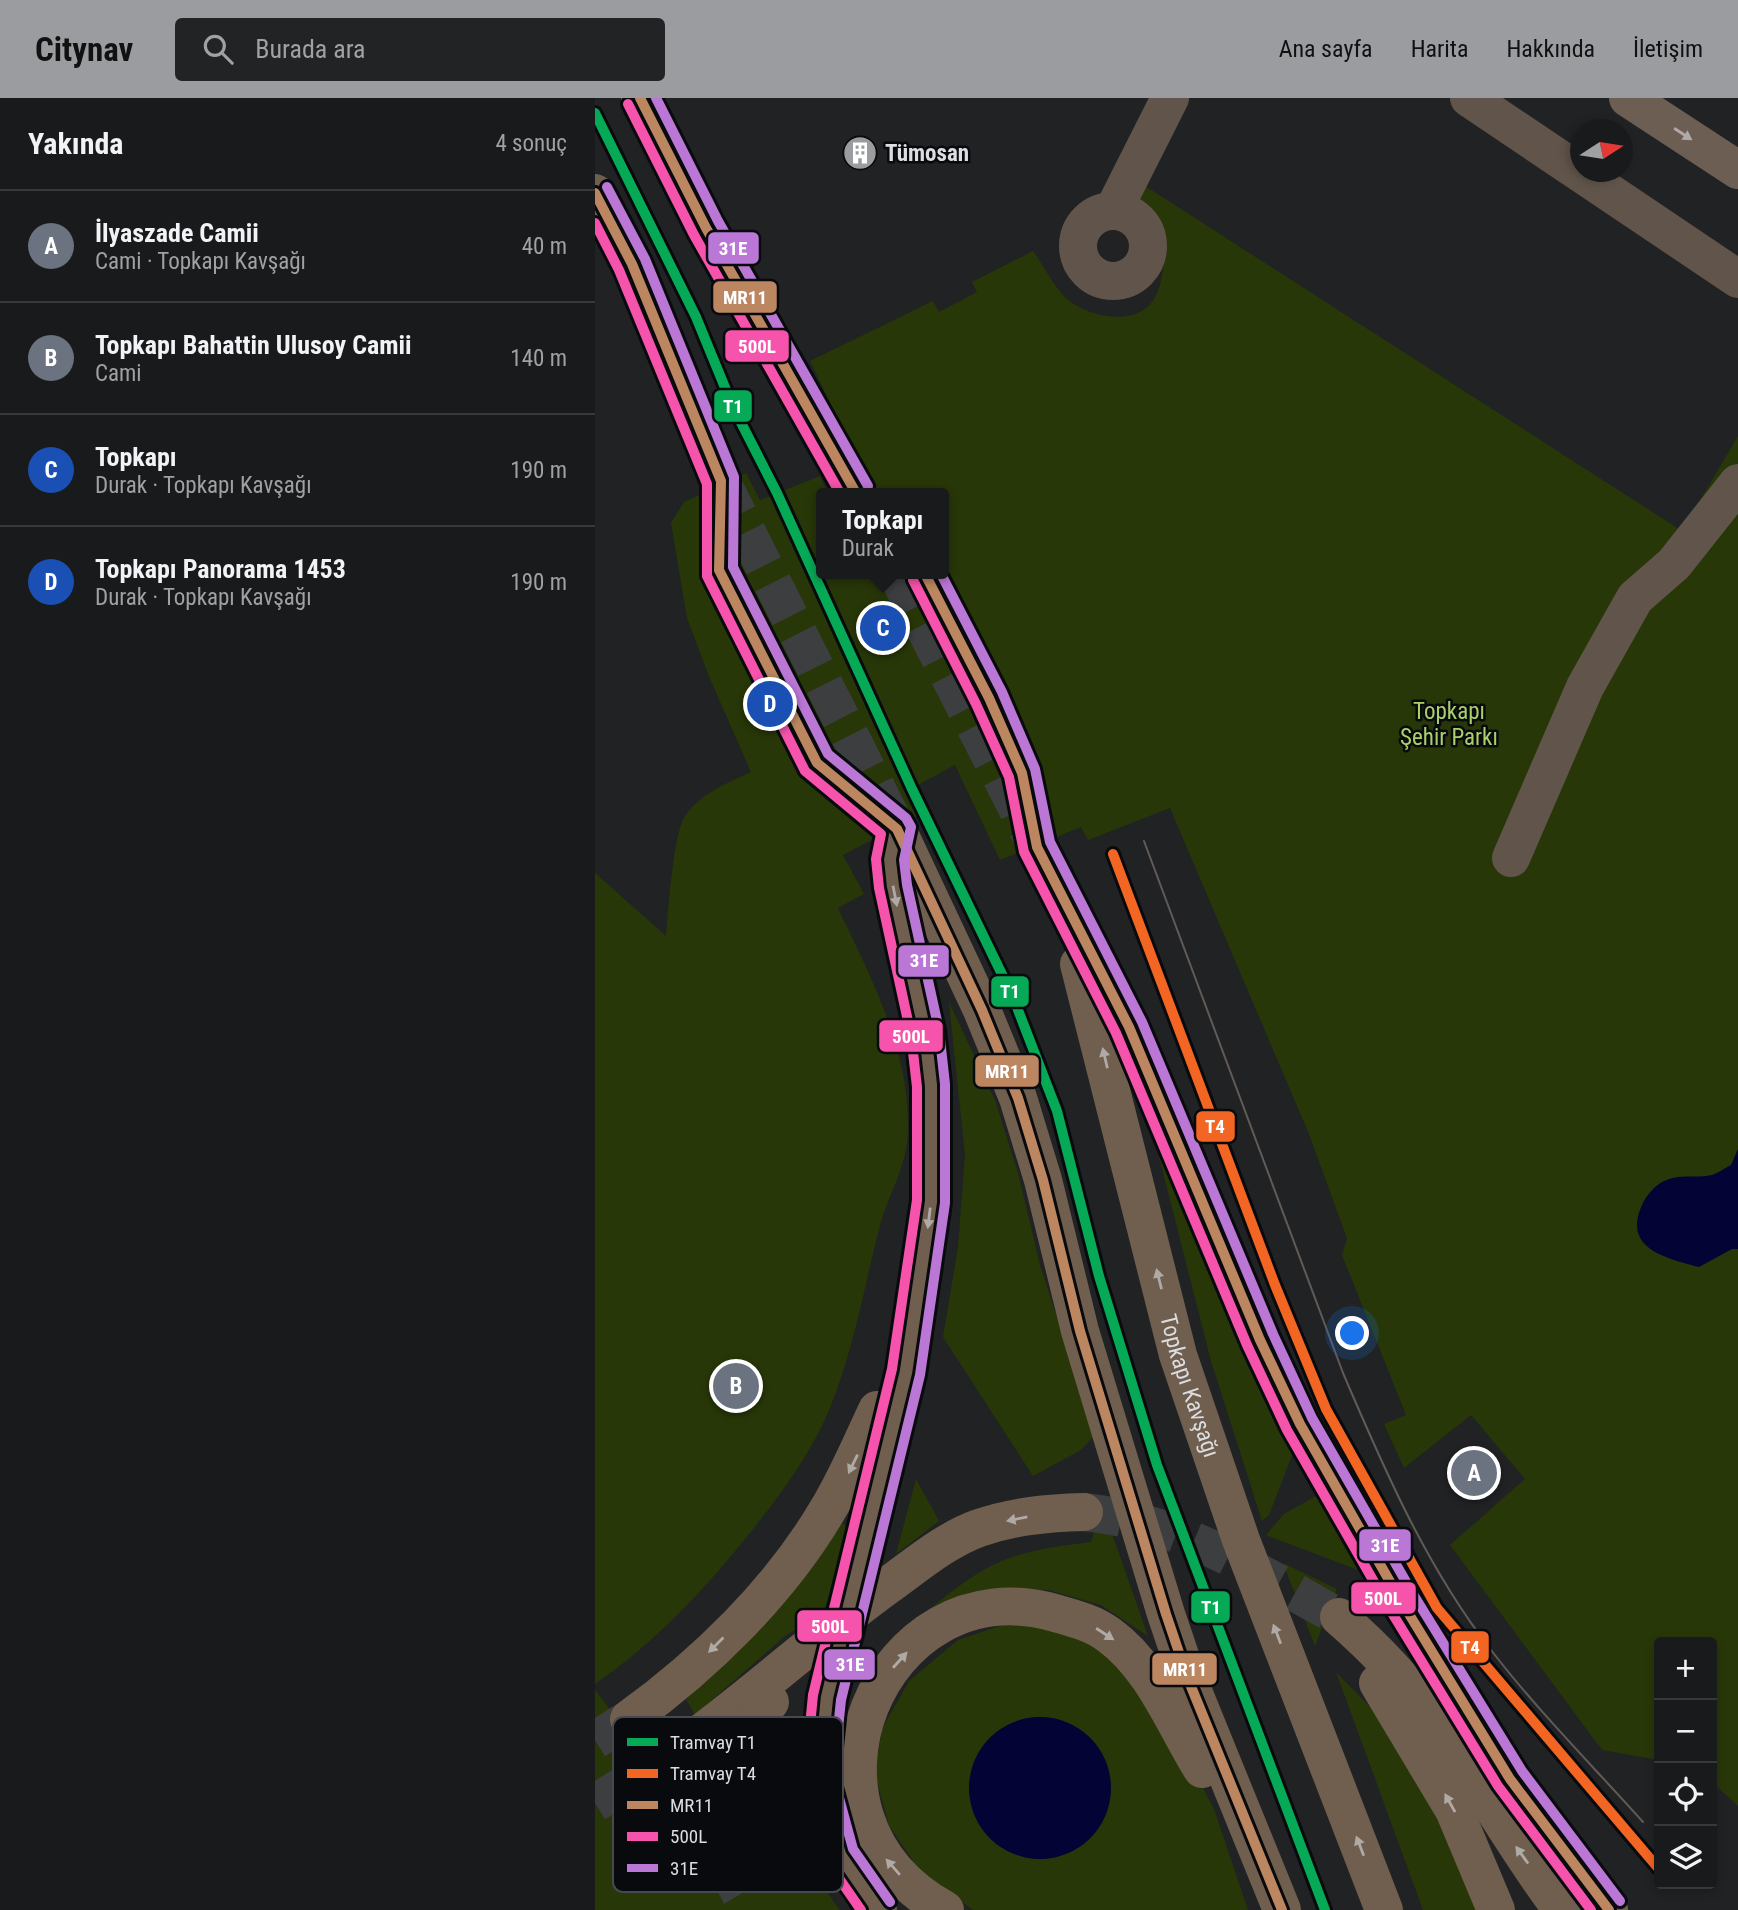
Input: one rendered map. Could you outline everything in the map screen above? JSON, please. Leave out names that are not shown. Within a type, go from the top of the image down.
[{"type":"highway","points":[[1628,98],[1738,170]]},
{"type":"main road","points":[[639,98],[706,228],[853,488]]},
{"type":"main road","points":[[595,193],[632,264],[721,481]]},
{"type":"main road","points":[[825,1717],[827,1698],[857,1604],[906,1372],[931,1202],[933,1135],[925,1033],[893,887],[890,859],[897,829],[982,1010],[1018,1098],[1043,1180],[1083,1342],[1166,1614],[1209,1732],[1282,1910]]},
{"type":"main road","name":"Topkapı Kavşağı","points":[[1384,1910],[1241,1540],[1185,1377],[1085,985],[1063,913],[1037,847],[1129,1027],[1239,1292],[1300,1424],[1401,1601],[1510,1779],[1569,1861],[1609,1910]]},
{"type":"main road","points":[[632,1717],[661,1696],[755,1606],[818,1525],[851,1469],[910,1335]]},
{"type":"main road","points":[[723,1717],[857,1604],[943,1546],[977,1529],[1016,1518],[1084,1512]]},
{"type":"main road","points":[[757,1717],[776,1696],[823,1660],[857,1604]]},
{"type":"main road","points":[[945,1910],[907,1883],[887,1862],[869,1832],[859,1799],[857,1764],[861,1729],[870,1701],[883,1680],[920,1639],[970,1612],[1004,1606],[1031,1606],[1083,1621],[1108,1634],[1129,1653],[1152,1683],[1221,1801],[1260,1853]]},
{"type":"main road","points":[[1496,1910],[1454,1810],[1339,1617],[1376,1650],[1431,1714],[1515,1844],[1563,1910]]},
{"type":"main road","points":[[843,1859],[878,1910]]},
{"type":"street","points":[[1113,211],[1170,98]]},
{"type":"street","points":[[1469,98],[1738,279]]},
{"type":"street","points":[[1511,858],[1585,687],[1635,598],[1674,564],[1738,482]]},
{"type":"green space","name":"Topkapı Şehir Parkı","points":[[1139,182],[1682,531],[1738,436],[1738,1806],[1717,1787],[1717,1637],[1654,1637],[1654,1759],[1602,1750],[1450,1545],[1525,1479],[1471,1415],[1404,1468],[1384,1424],[1406,1415],[1342,1255],[1347,1238],[1309,1134],[1170,808],[1088,840],[1081,827],[1000,860],[955,765],[907,791],[919,815],[843,855],[864,894],[838,908],[875,987],[895,1042],[907,1098],[908,1128],[905,1155],[879,1229],[852,1342],[830,1408],[814,1442],[794,1474],[732,1554],[658,1633],[595,1684],[595,873],[666,936],[674,857],[684,818],[705,796],[751,772],[710,679],[687,618],[671,523],[684,502],[746,473],[760,500],[820,476],[826,488],[816,488],[816,579],[949,579],[949,488],[871,488],[810,361],[933,301],[939,312],[977,292],[972,282],[1033,251],[1058,289],[1076,305],[1097,314],[1121,317],[1133,315],[1143,310],[1156,295],[1164,262],[1160,228],[1148,211],[1132,199]]},
{"type":"green space","points":[[949,1002],[995,1100],[1018,1173],[1040,1265],[1095,1435],[1081,1450],[1033,1476],[943,1337],[958,1247],[965,1155]]},
{"type":"green space","points":[[1142,1090],[1294,1450],[1269,1515],[1262,1521],[1211,1361]]},
{"type":"green space","points":[[916,1479],[939,1521],[896,1554]]},
{"type":"green space","points":[[1316,1496],[1358,1570],[1266,1535],[1284,1514]]},
{"type":"green space","points":[[1102,1505],[1148,1636],[1101,1605],[1048,1590],[997,1593],[875,1672],[875,1657],[948,1594],[979,1573],[1006,1559],[1030,1552],[1091,1542]]},
{"type":"green space","points":[[842,1523],[850,1529],[824,1611],[785,1636],[695,1715],[686,1699],[769,1616],[807,1571]]},
{"type":"green space","points":[[1283,1563],[1337,1589],[1315,1646]]},
{"type":"green space","points":[[1020,1619],[1134,1656],[1214,1809],[1248,1910],[973,1910],[919,1870],[889,1825],[874,1771],[883,1727],[909,1681],[958,1640]]},
{"type":"green space","points":[[1336,1672],[1396,1733],[1443,1816],[1480,1910],[1423,1910]]},
{"type":"green space","points":[[595,1690],[616,1717],[613,1717],[613,1892],[827,1892],[840,1910],[595,1910]]},
{"type":"shaded area","points":[[1738,1149],[1738,1249],[1732,1249],[1699,1267],[1661,1255],[1643,1242],[1638,1232],[1637,1220],[1644,1202],[1654,1188],[1671,1179],[1714,1174],[1731,1165]]},
{"type":"shaded area","points":[[1040,1717],[1067,1723],[1090,1738],[1105,1761],[1111,1788],[1105,1815],[1090,1838],[1067,1853],[1040,1859],[1013,1853],[990,1838],[975,1815],[969,1788],[975,1761],[990,1738],[1013,1723]]},
{"type":"tunnel","points":[[721,481],[897,829]]},
{"type":"tunnel","points":[[900,579],[1037,847]]},
{"type":"tunnel","points":[[1084,1512],[1119,1517],[1185,1537],[1247,1566],[1339,1617]]},
{"type":"tunnel","points":[[595,1740],[613,1729]]},
{"type":"tunnel","points":[[595,1803],[613,1792]]},
{"type":"tunnel","points":[[739,1892],[751,1910]]},
{"type":"tram line","name":"T1","points":[[595,113],[696,317],[733,407],[777,493],[816,579]]},
{"type":"tram line","name":"T1","points":[[816,579],[912,789],[1013,997],[1057,1111],[1099,1276],[1157,1465],[1325,1910]]},
{"type":"tram line","points":[[1144,841],[1343,1373],[1408,1517],[1447,1586],[1491,1650],[1546,1716],[1643,1822]]},
{"type":"tram line","name":"T4","points":[[1113,854],[1275,1285],[1326,1409],[1437,1608],[1654,1863]]},
{"type":"transit line","name":"MR11","points":[[640,98],[706,228],[853,488]]},
{"type":"transit line","name":"31E","points":[[656,98],[718,221],[868,486]]},
{"type":"transit line","name":"500L","points":[[628,104],[694,235],[837,488]]},
{"type":"transit line","name":"31E","points":[[607,187],[645,259],[734,477],[733,567],[828,754],[906,818],[911,827],[904,860],[907,885],[939,1030],[945,1084],[945,1203],[920,1375],[841,1700],[839,1717]]},
{"type":"transit line","name":"MR11","points":[[595,193],[632,264],[721,481],[719,570],[817,763],[897,829],[982,1010],[1018,1098],[1043,1180],[1080,1331],[1166,1614],[1188,1679],[1282,1910]]},
{"type":"transit line","name":"500L","points":[[595,223],[619,270],[707,484],[707,576],[805,771],[881,834],[876,859],[879,888],[911,1035],[917,1087],[917,1200],[892,1369],[813,1695],[811,1717]]},
{"type":"transit line","name":"MR11","points":[[928,579],[989,698],[1022,773],[1037,847],[1129,1027],[1260,1340],[1300,1424],[1401,1601],[1510,1779],[1609,1910]]},
{"type":"transit line","name":"31E","points":[[944,579],[1002,692],[1035,769],[1050,842],[1142,1022],[1273,1334],[1312,1418],[1413,1594],[1522,1771],[1620,1901]]},
{"type":"transit line","name":"500L","points":[[913,580],[976,704],[1009,777],[1024,852],[1116,1033],[1247,1345],[1287,1430],[1389,1608],[1498,1786],[1591,1910]]},
{"type":"transit line","name":"31E","points":[[843,1812],[853,1849],[890,1902]]},
{"type":"transit line","name":"500L","points":[[843,1884],[861,1910]]},
{"type":"place","name":"Tümosan","points":[[860,153]]},
{"type":"place","name":"Topkapı","points":[[883,628]]},
{"type":"place","name":"Topkapı Panorama 1453","points":[[770,704]]},
{"type":"place","name":"Topkapı Bahattin Ulusoy Camii","points":[[736,1386]]},
{"type":"place","name":"İlyaszade Camii","points":[[1474,1473]]}]
